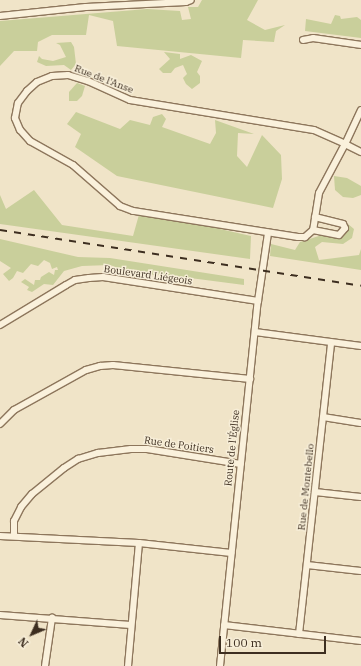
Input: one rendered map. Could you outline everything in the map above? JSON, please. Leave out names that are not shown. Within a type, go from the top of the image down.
[{"type":"street","points":[[0,16],[86,7],[186,2],[191,0]]},
{"type":"street","points":[[303,40],[313,38],[361,45]]},
{"type":"street","name":"Rue de l'Anse","points":[[313,230],[305,237],[268,233],[133,212],[120,206],[73,165],[44,150],[30,140],[20,130],[15,118],[18,103],[27,91],[37,82],[52,76],[68,75],[88,81],[130,100],[295,125],[314,130],[361,152]]},
{"type":"street","points":[[315,217],[343,224],[345,228],[339,235],[313,230],[315,217],[319,193],[361,110]]},
{"type":"street","name":"Route de l'Église","points":[[220,666],[258,301],[268,233]]},
{"type":"street","name":"Boulevard Liégeois","points":[[0,325],[66,284],[75,280],[89,278],[103,277],[258,301]]},
{"type":"street","points":[[255,332],[361,346]]},
{"type":"street","name":"Rue de Montebello","points":[[299,634],[331,343]]},
{"type":"street","points":[[0,424],[14,410],[86,370],[100,366],[113,365],[250,379]]},
{"type":"street","points":[[323,417],[361,422]]},
{"type":"street","name":"Rue de Poitiers","points":[[14,536],[14,521],[21,507],[32,494],[64,468],[78,459],[98,453],[131,449],[146,449],[240,464]]},
{"type":"street","points":[[315,492],[361,498]]},
{"type":"street","points":[[0,536],[139,543],[231,553]]},
{"type":"street","points":[[128,666],[139,543]]},
{"type":"street","points":[[307,565],[361,571]]},
{"type":"street","points":[[0,615],[131,625]]},
{"type":"street","points":[[45,666],[52,618]]},
{"type":"street","points":[[224,625],[361,641]]},
{"type":"green space","points":[[202,0],[258,0],[247,20],[265,30],[285,25],[276,31],[274,42],[243,40],[241,58],[117,46],[113,21],[89,15],[86,35],[52,35],[38,42],[37,51],[14,51],[0,66],[0,21],[147,9],[180,11],[182,20],[191,19],[188,7],[198,7]]},
{"type":"green space","points":[[335,15],[340,16],[341,19],[357,17],[361,20],[361,38],[305,31],[306,19],[331,24]]},
{"type":"green space","points":[[71,42],[74,47],[76,64],[71,70],[64,65],[46,66],[37,62],[39,56],[42,59],[53,61],[66,57],[60,45],[56,43]]},
{"type":"green space","points":[[164,52],[180,54],[180,59],[191,55],[202,61],[197,72],[200,76],[200,83],[192,89],[186,84],[183,78],[187,74],[183,65],[175,68],[171,73],[163,73],[159,69],[170,59]]},
{"type":"green space","points":[[77,83],[85,86],[82,96],[77,101],[69,101],[69,92]]},
{"type":"green space","points":[[76,112],[120,129],[130,120],[150,125],[153,117],[162,114],[166,119],[162,127],[210,144],[216,133],[215,120],[254,134],[238,133],[237,156],[247,167],[262,135],[281,155],[282,179],[273,208],[117,176],[75,147],[81,134],[67,124]]},
{"type":"green space","points":[[334,176],[347,178],[361,186],[361,195],[353,198],[343,197],[335,190]]},
{"type":"green space","points":[[34,190],[62,225],[133,236],[140,211],[251,236],[250,259],[0,224],[0,195],[6,209]]},
{"type":"green space","points":[[348,224],[354,229],[352,238],[343,244],[322,242],[315,247],[319,260],[359,255],[361,249],[361,270],[270,256],[271,244],[295,250],[300,242],[322,235],[339,238],[347,231]]},
{"type":"green space","points":[[0,239],[78,257],[110,258],[244,279],[244,285],[167,275],[135,274],[110,265],[82,266],[64,271],[53,285],[44,284],[32,292],[27,290],[29,287],[21,282],[25,279],[34,285],[35,280],[40,280],[41,277],[49,272],[54,275],[55,270],[58,270],[57,267],[52,269],[50,263],[44,260],[38,266],[31,264],[23,273],[17,271],[13,278],[9,281],[3,274],[11,268],[0,261]]},
{"type":"railway","points":[[0,230],[361,286]]}]
